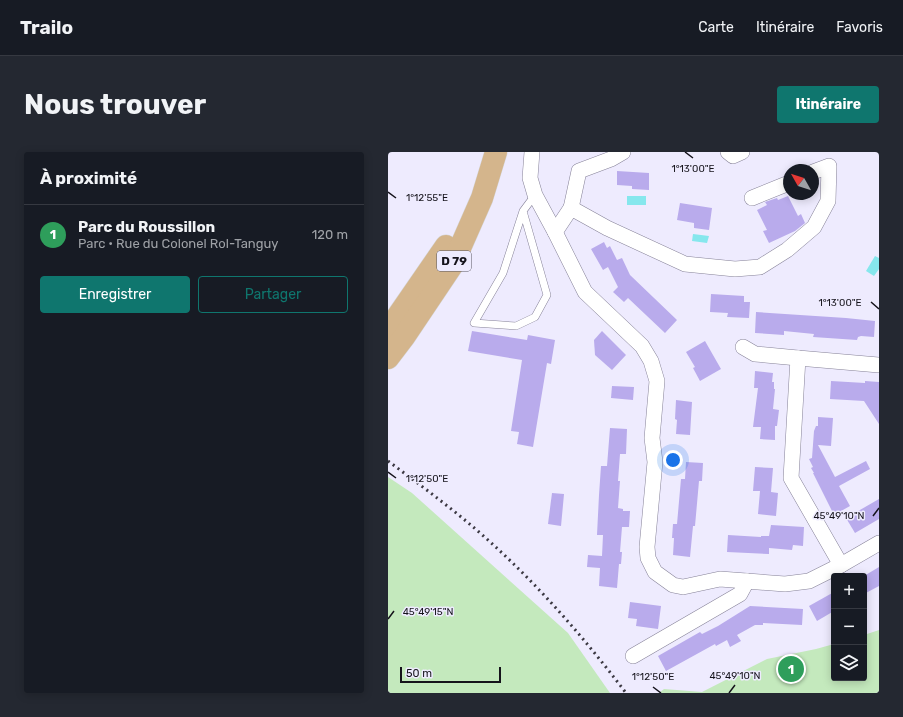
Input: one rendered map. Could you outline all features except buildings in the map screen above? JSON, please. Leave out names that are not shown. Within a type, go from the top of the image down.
[{"type":"main road","name":"D 79","points":[[388,330],[444,250],[489,152]]},
{"type":"main road","name":"D 79","points":[[388,358],[404,337],[453,264],[482,198],[496,152]]},
{"type":"street","points":[[532,152],[530,178],[535,195],[585,292],[642,346],[651,361],[657,381],[652,438],[655,462],[647,547],[648,558],[655,572],[673,585],[683,587],[720,579],[785,584],[809,581],[841,565],[879,543]]},
{"type":"street","points":[[728,152],[733,156],[742,152]]},
{"type":"street","points":[[555,232],[571,208],[579,171],[615,154]]},
{"type":"street","points":[[571,208],[607,228],[685,264],[736,269],[760,267],[787,250],[814,227],[828,201],[829,166],[819,170]]},
{"type":"street","points":[[752,198],[783,185]]},
{"type":"street","points":[[743,347],[755,354],[879,365]]},
{"type":"street","points":[[798,358],[791,478],[841,565]]},
{"type":"street","points":[[633,656],[740,594],[747,581]]},
{"type":"lane","points":[[523,211],[547,295],[535,317],[516,326],[474,322],[503,274],[523,211],[535,195]]},
{"type":"green space","points":[[388,477],[412,493],[568,633],[610,693],[388,693]]},
{"type":"green space","points":[[879,630],[879,693],[659,693],[664,689],[702,692],[767,659],[831,645],[831,681],[867,681],[867,634]]},
{"type":"water","points":[[627,196],[646,196],[646,205],[627,205]]},
{"type":"water","points":[[693,234],[709,236],[707,243],[692,241]]},
{"type":"water","points":[[875,256],[879,258],[879,269],[874,276],[866,271]]},
{"type":"railway","points":[[388,461],[468,523],[519,569],[575,629],[626,693]]},
{"type":"place","name":"Parc du Roussillon","points":[[791,669]]}]
